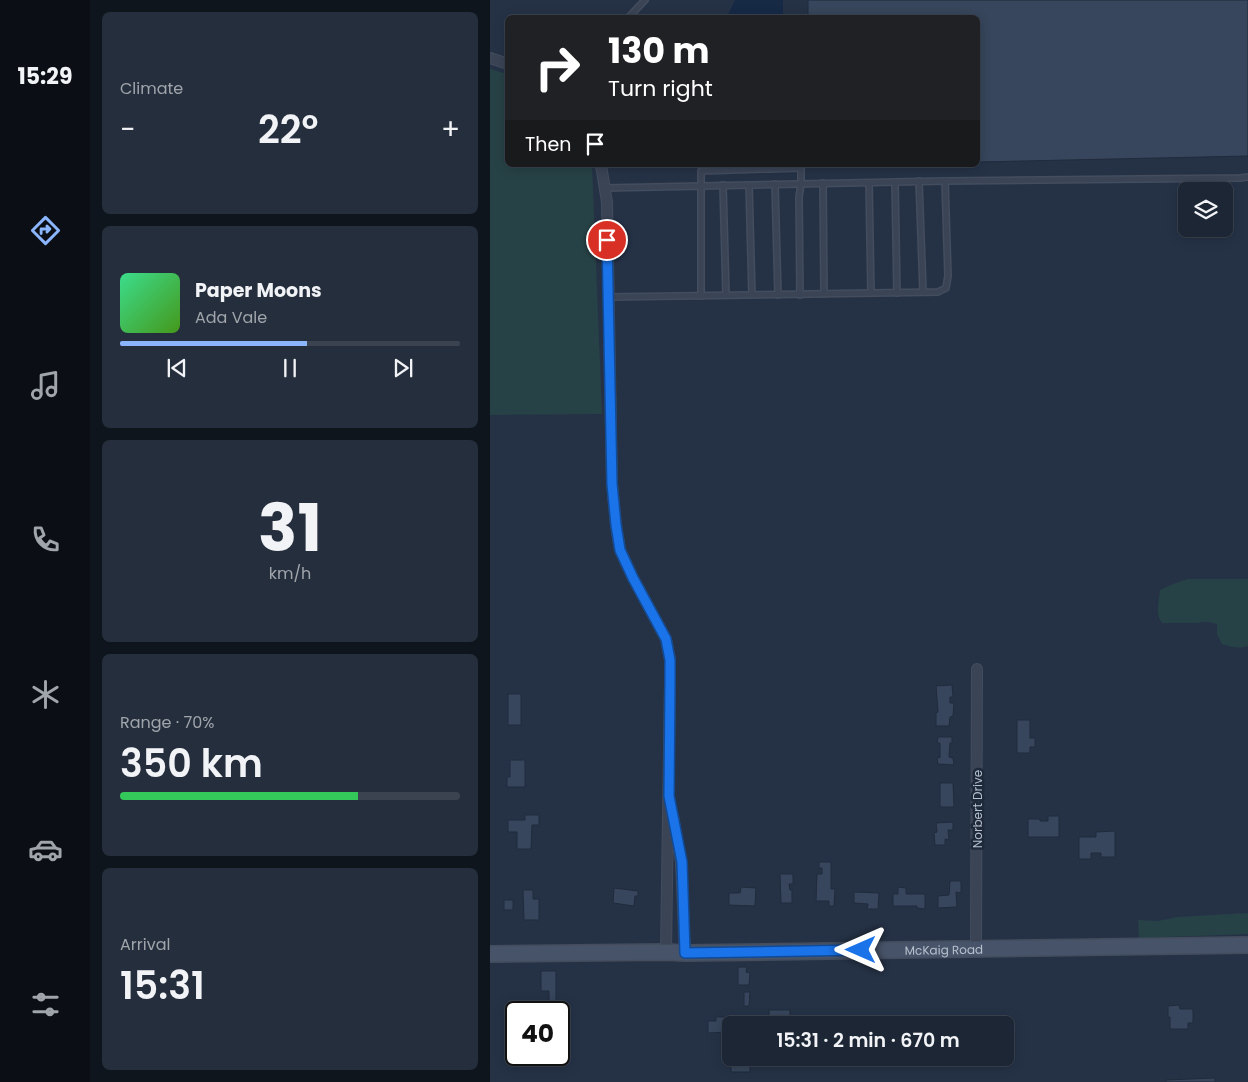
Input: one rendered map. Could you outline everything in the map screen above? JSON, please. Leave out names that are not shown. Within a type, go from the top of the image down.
[{"type":"street","points":[[490,58],[505,63]]},
{"type":"street","points":[[601,167],[607,202],[612,484],[616,525],[620,550],[666,639],[670,660],[666,952]]},
{"type":"street","name":"Norbert Drive","points":[[976,949],[977,669]]},
{"type":"street","points":[[669,796],[682,862],[685,953]]},
{"type":"street","name":"McKaig Road","points":[[490,954],[1248,946]]},
{"type":"lane","points":[[631,15],[645,0]]},
{"type":"lane","points":[[701,296],[701,171],[801,168],[802,184],[799,198],[800,295]]},
{"type":"lane","points":[[605,188],[1248,177]]},
{"type":"lane","points":[[608,297],[938,292],[946,288],[948,276],[945,181]]},
{"type":"lane","points":[[869,182],[871,293]]},
{"type":"lane","points":[[895,182],[897,293]]},
{"type":"lane","points":[[918,182],[923,292]]},
{"type":"lane","points":[[822,183],[824,294]]},
{"type":"lane","points":[[775,184],[778,295]]},
{"type":"lane","points":[[723,185],[726,296]]},
{"type":"lane","points":[[749,185],[752,295]]},
{"type":"green space","points":[[490,69],[505,74],[505,167],[592,167],[602,414],[490,415]]},
{"type":"green space","points":[[1188,579],[1248,579],[1248,646],[1235,647],[1222,644],[1217,634],[1217,624],[1214,623],[1162,623],[1158,612],[1160,590]]},
{"type":"green space","points":[[1248,913],[1248,934],[1139,938],[1138,920],[1158,921],[1178,917]]},
{"type":"water","points":[[735,0],[783,0],[783,15],[728,15]]},
{"type":"building","points":[[808,0],[1248,0],[1248,156],[980,162],[980,15],[808,15]]},
{"type":"building","points":[[952,685],[953,697],[950,697],[950,703],[954,703],[953,716],[950,717],[949,726],[936,726],[936,713],[938,712],[936,686]]},
{"type":"building","points":[[508,694],[521,694],[521,725],[508,725]]},
{"type":"building","points":[[1017,720],[1030,720],[1030,738],[1035,738],[1035,747],[1030,747],[1030,753],[1017,753]]},
{"type":"building","points":[[938,737],[952,737],[949,757],[953,758],[954,765],[938,764],[937,757],[940,758],[940,743],[937,743]]},
{"type":"building","points":[[510,760],[525,760],[525,787],[507,787],[507,777],[510,777]]},
{"type":"building","points":[[940,783],[953,783],[954,807],[940,807]]},
{"type":"building","points":[[525,815],[539,815],[539,825],[532,825],[531,849],[517,849],[517,832],[508,832],[508,820],[525,820]]},
{"type":"building","points":[[1048,816],[1059,816],[1059,837],[1028,837],[1028,819],[1048,821]]},
{"type":"building","points":[[953,822],[953,830],[948,830],[949,840],[945,839],[945,845],[935,845],[934,833],[937,832],[936,823]]},
{"type":"building","points":[[1115,831],[1115,857],[1101,857],[1101,853],[1091,853],[1091,859],[1079,859],[1079,837],[1096,837],[1096,832]]},
{"type":"building","points":[[819,862],[831,862],[831,889],[835,889],[834,906],[829,906],[829,901],[816,901],[817,874],[822,874]]},
{"type":"building","points":[[780,874],[793,874],[793,884],[789,884],[790,890],[792,890],[792,903],[781,903]]},
{"type":"building","points":[[950,881],[961,881],[961,893],[956,892],[957,907],[938,908],[938,896],[949,895]]},
{"type":"building","points":[[741,887],[756,888],[755,906],[729,905],[729,893],[740,893]]},
{"type":"building","points":[[898,887],[906,888],[906,894],[925,894],[925,909],[917,908],[917,906],[893,906],[893,894],[898,894]]},
{"type":"building","points":[[614,888],[638,891],[638,896],[635,896],[634,906],[613,903]]},
{"type":"building","points":[[523,890],[533,890],[533,899],[539,899],[539,920],[524,920]]},
{"type":"building","points":[[854,892],[879,893],[878,909],[867,909],[868,904],[854,903]]},
{"type":"building","points":[[504,900],[513,900],[513,910],[504,910]]},
{"type":"building","points":[[738,967],[747,967],[746,972],[750,973],[749,985],[738,985]]},
{"type":"building","points":[[541,971],[556,971],[556,1001],[549,1001],[549,991],[541,991]]},
{"type":"building","points":[[744,992],[750,992],[749,1006],[744,1006]]},
{"type":"building","points":[[1179,1005],[1180,1009],[1193,1009],[1193,1023],[1188,1023],[1188,1029],[1170,1029],[1168,1006]]},
{"type":"building","points":[[769,1010],[790,1010],[790,1016],[769,1016]]},
{"type":"building","points":[[716,1017],[722,1017],[722,1032],[708,1033],[708,1021],[716,1021]]},
{"type":"building","points":[[731,1066],[750,1066],[750,1072],[731,1072]]},
{"type":"building","points":[[1215,1078],[1215,1082],[1166,1082],[1166,1080]]},
{"type":"route","points":[[607,240],[612,484],[616,525],[620,550],[666,639],[670,660],[669,796],[682,862],[685,953],[861,950]]}]
